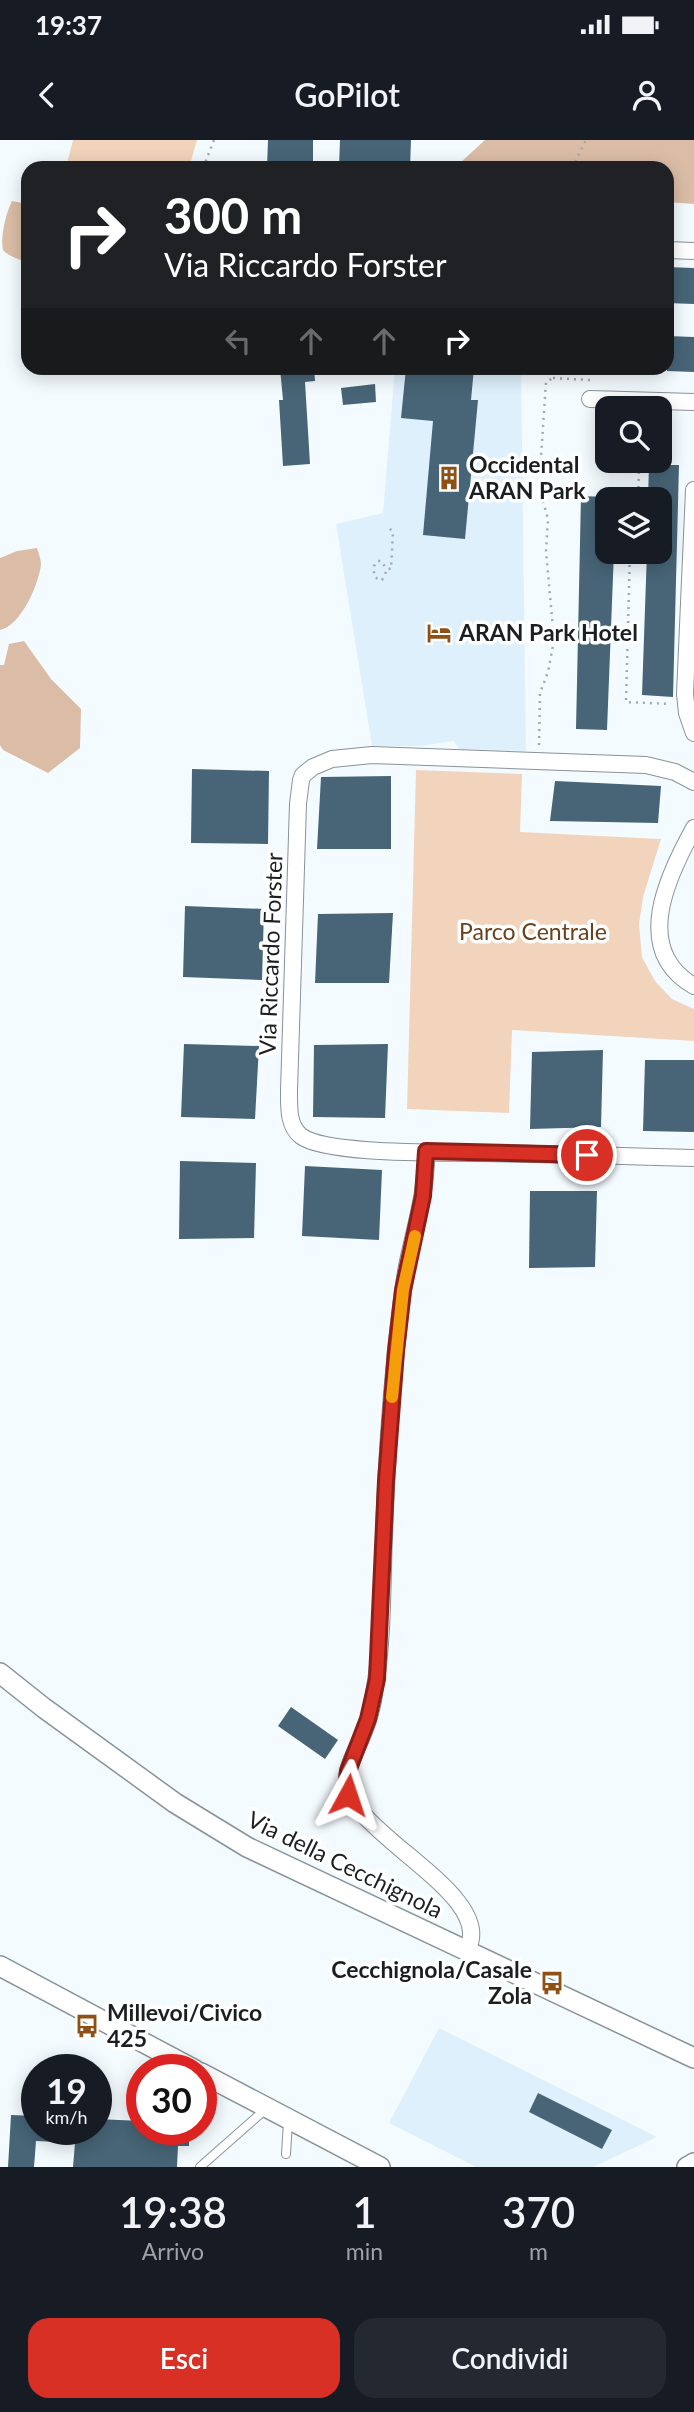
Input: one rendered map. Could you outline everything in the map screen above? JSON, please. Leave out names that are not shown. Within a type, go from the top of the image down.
[{"type":"street","points":[[674,250],[694,251]]},
{"type":"street","points":[[589,392],[694,402]]},
{"type":"street","points":[[694,490],[685,704],[694,733]]},
{"type":"street","name":"Via Riccardo Forster","points":[[694,782],[675,772],[646,765],[363,756],[326,761],[307,772],[301,780],[298,804],[290,1070],[292,1122],[299,1135],[322,1145],[426,1151],[694,1158]]},
{"type":"street","points":[[694,828],[673,867],[662,899],[659,935],[668,958],[680,976],[694,986]]},
{"type":"street","points":[[426,1151],[423,1196],[403,1290],[396,1351],[386,1481],[377,1679],[368,1719],[349,1766],[346,1790],[360,1810],[456,1900],[466,1916],[472,1934],[467,1951]]},
{"type":"street","name":"Via della Cecchignola","points":[[0,1673],[175,1803],[247,1847],[694,2058]]},
{"type":"street","points":[[0,1966],[165,2054]]},
{"type":"street","points":[[217,2081],[370,2165]]},
{"type":"street","points":[[687,2167],[694,2163]]},
{"type":"lane","points":[[200,2167],[267,2108]]},
{"type":"lane","points":[[286,2154],[288,2119]]},
{"type":"path","points":[[206,161],[214,140]]},
{"type":"path","points":[[576,161],[586,140]]},
{"type":"path","points":[[539,761],[540,693],[548,672],[554,640],[546,551],[548,519],[539,487],[546,382],[553,378],[590,380],[589,392]]},
{"type":"path","points":[[386,572],[382,580],[374,576],[374,566],[378,561],[391,569],[393,532],[388,527]]},
{"type":"path","points":[[630,564],[626,702],[685,704]]},
{"type":"shaded area","points":[[485,140],[694,140],[694,204],[674,203],[674,161],[462,161]]},
{"type":"shaded area","points":[[12,201],[21,203],[21,260],[3,250],[2,239]]},
{"type":"shaded area","name":"ARAN Park Hotel","points":[[394,375],[521,375],[526,751],[459,749],[454,741],[420,746],[372,746],[336,524],[383,513]]},
{"type":"shaded area","points":[[37,548],[41,565],[32,593],[15,621],[0,630],[0,558],[17,551]]},
{"type":"shaded area","points":[[24,641],[51,679],[81,709],[80,748],[48,773],[3,750],[0,745],[0,665],[4,665],[9,644]]},
{"type":"shaded area","points":[[439,2028],[657,2137],[593,2167],[476,2167],[389,2123]],"holes":[[[539,2094],[612,2130],[603,2148],[529,2112]]]},
{"type":"green space","points":[[73,140],[197,140],[191,161],[68,161]]},
{"type":"green space","name":"Parco Centrale","points":[[416,770],[522,774],[520,832],[661,839],[643,897],[639,924],[642,957],[655,981],[672,999],[694,1009],[694,1041],[512,1030],[509,1113],[407,1109]]},
{"type":"building","points":[[268,140],[313,140],[313,161],[267,161]]},
{"type":"building","points":[[340,140],[411,140],[410,161],[339,161]]},
{"type":"building","points":[[674,267],[694,268],[694,304],[674,303]]},
{"type":"building","points":[[674,336],[694,337],[694,372],[674,371]]},
{"type":"building","points":[[281,375],[315,375],[315,381],[305,382],[310,464],[283,466],[279,400],[283,400]]},
{"type":"building","name":"Occidental ARAN Park","points":[[405,375],[473,375],[471,400],[478,400],[465,539],[423,535],[433,421],[401,418]]},
{"type":"building","points":[[375,384],[376,402],[343,405],[341,388]]},
{"type":"building","points":[[672,465],[679,465],[673,697],[642,695],[647,564],[672,564],[672,487],[648,487],[649,473],[672,473]]},
{"type":"building","points":[[581,496],[595,497],[595,564],[613,564],[607,730],[576,729]]},
{"type":"building","points":[[192,769],[269,771],[268,844],[191,843]]},
{"type":"building","points":[[391,776],[391,849],[317,849],[321,777]]},
{"type":"building","points":[[555,781],[661,786],[658,823],[550,821]]},
{"type":"building","points":[[185,906],[264,909],[262,980],[183,977]]},
{"type":"building","points":[[393,913],[389,983],[315,983],[318,914]]},
{"type":"building","points":[[184,1044],[259,1046],[255,1119],[181,1117]]},
{"type":"building","points":[[388,1044],[385,1118],[313,1117],[314,1045]]},
{"type":"building","points":[[603,1050],[601,1127],[530,1129],[532,1052]]},
{"type":"building","points":[[645,1060],[694,1060],[694,1132],[643,1131]]},
{"type":"building","points":[[180,1161],[256,1163],[254,1238],[179,1239]]},
{"type":"building","points":[[305,1166],[382,1170],[379,1240],[302,1236]]},
{"type":"building","points":[[530,1191],[597,1191],[595,1267],[529,1268]]},
{"type":"building","points":[[291,1707],[338,1740],[325,1759],[278,1726]]},
{"type":"building","points":[[538,2093],[612,2130],[602,2149],[529,2112]]},
{"type":"building","points":[[11,2115],[21,2115],[21,2145],[36,2145],[34,2167],[8,2167]]},
{"type":"building","points":[[112,2120],[126,2120],[126,2145],[189,2145],[178,2146],[177,2167],[73,2167],[75,2145],[112,2145]]},
{"type":"slow traffic","points":[[392,1397],[403,1290],[415,1236]]},
{"type":"place","name":"Occidental ARAN Park","points":[[449,478]]},
{"type":"place","name":"ARAN Park Hotel","points":[[439,633]]},
{"type":"place","name":"Cecchignola/Casale Zola","points":[[552,1983]]},
{"type":"place","name":"Millevoi/Civico 425","points":[[87,2026]]},
{"type":"route","points":[[348,1795],[348,1771],[365,1729],[377,1679],[386,1481],[396,1351],[403,1290],[423,1196],[426,1151],[587,1155]]}]
